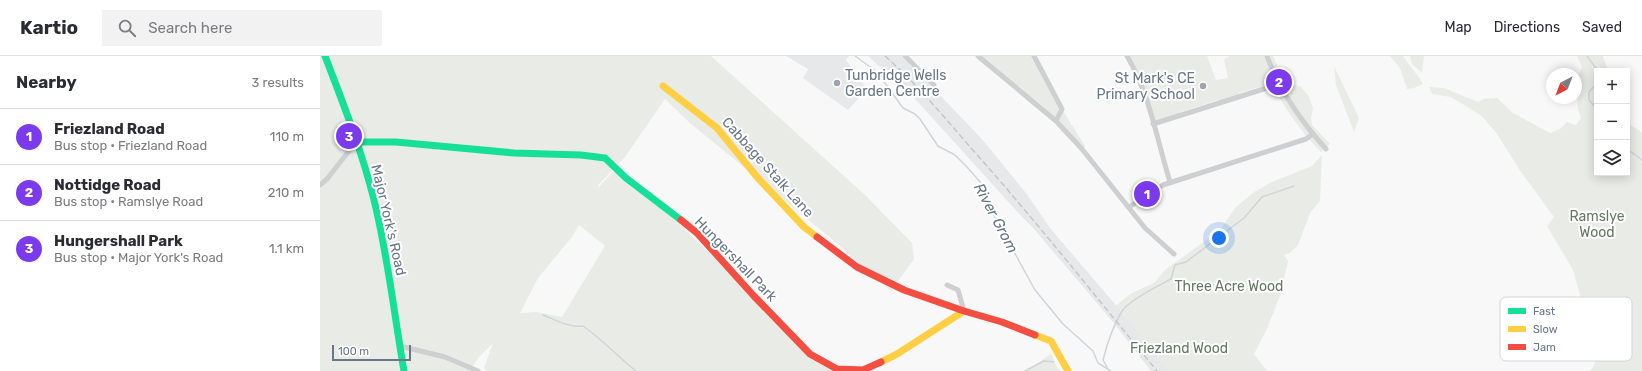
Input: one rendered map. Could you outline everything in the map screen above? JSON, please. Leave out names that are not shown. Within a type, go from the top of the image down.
[{"type":"street","name":"Major York's Road","points":[[325,56],[356,142],[379,221],[394,303],[404,371]]},
{"type":"street","points":[[904,56],[913,60],[934,85]]},
{"type":"street","points":[[978,56],[1056,121],[1082,149],[1145,228],[1174,254]]},
{"type":"street","points":[[1034,56],[1062,109],[1056,121]]},
{"type":"street","points":[[1128,56],[1137,72],[1149,103],[1153,124],[1170,182]]},
{"type":"street","points":[[1267,56],[1278,83],[1290,103],[1326,150]]},
{"type":"street","points":[[1153,124],[1270,87],[1278,83]]},
{"type":"street","name":"Cabbage Stalk Lane","points":[[663,86],[717,128],[757,177],[804,226],[857,267],[904,290],[964,311],[1002,322],[1051,341],[1068,371]]},
{"type":"street","points":[[1128,207],[1170,182],[1306,139],[1313,134]]},
{"type":"street","points":[[320,185],[327,179],[356,142]]},
{"type":"street","name":"Hungershall Park","points":[[356,142],[396,142],[514,153],[581,155],[605,158],[626,178],[697,233],[753,295],[810,354],[837,369],[863,370],[897,354],[964,311]]},
{"type":"street","points":[[947,285],[958,290],[964,311]]},
{"type":"street","points":[[400,346],[445,357],[478,371]]},
{"type":"shaded area","name":"Tunbridge Wells Garden Centre","points":[[786,56],[849,56],[846,60],[867,89],[848,110],[803,78],[808,69]]},
{"type":"shaded area","points":[[868,56],[901,56],[934,89],[982,139],[1026,193],[1050,228],[1172,371],[1151,371],[1113,322],[1034,229],[918,102]]},
{"type":"green space","points":[[320,56],[711,56],[864,194],[912,243],[914,259],[891,291],[827,235],[691,124],[665,99],[625,157],[599,184],[598,188],[614,171],[672,217],[708,252],[807,355],[836,371],[487,371],[484,368],[493,343],[478,358],[470,371],[320,371]],"holes":[[[579,225],[605,246],[562,317],[537,312],[520,313],[538,278],[572,237]]]},
{"type":"green space","points":[[979,56],[1033,56],[1062,109],[1085,146],[1082,149],[1073,137]]},
{"type":"green space","name":"St Mark's CE Primary School","points":[[1128,56],[1207,56],[1216,80],[1228,78],[1224,59],[1230,56],[1273,56],[1284,81],[1301,87],[1308,95],[1313,108],[1311,118],[1312,125],[1330,144],[1321,152],[1312,143],[1289,113],[1276,92],[1265,69],[1270,84],[1239,93],[1238,97],[1219,103],[1218,100],[1180,112],[1180,115],[1154,124]]},
{"type":"green space","points":[[1390,56],[1403,56],[1423,84],[1407,89],[1400,68]]},
{"type":"green space","points":[[1410,56],[1424,56],[1422,73],[1412,64]]},
{"type":"green space","name":"Ramslye Wood","points":[[1577,56],[1603,56],[1607,68],[1594,68],[1594,176],[1630,176],[1630,125],[1642,132],[1642,371],[1590,371],[1595,364],[1594,361],[1632,361],[1632,297],[1581,297],[1573,270],[1547,226],[1554,217],[1521,172],[1497,134],[1482,116],[1451,97],[1432,94],[1429,87],[1444,88],[1478,102],[1483,99],[1497,98],[1513,113],[1550,133],[1560,129],[1567,122],[1576,125],[1581,118],[1578,104],[1582,104],[1582,68]]},
{"type":"green space","points":[[1334,66],[1359,118],[1354,132],[1336,85]]},
{"type":"green space","name":"Three Acre Wood","points":[[1322,155],[1320,201],[1310,213],[1298,245],[1290,253],[1284,255],[1288,261],[1280,296],[1266,331],[1254,354],[1267,371],[1168,371],[1123,313],[1115,306],[1132,293],[1154,283],[1165,270],[1220,230],[1236,207],[1254,192],[1272,182],[1312,166]]},
{"type":"green space","points":[[1051,354],[1056,366],[1061,371],[1025,371]]},
{"type":"waterway","name":"River Grom","points":[[855,56],[877,72],[903,108],[915,114],[920,119],[938,146],[955,155],[981,183],[988,196],[990,208],[1035,290],[1063,324],[1093,351],[1098,363],[1111,371]]},
{"type":"waterway","points":[[1587,56],[1596,68]]},
{"type":"waterway","points":[[1594,86],[1589,92],[1589,100],[1594,106]]},
{"type":"waterway","points":[[1630,151],[1642,160]]},
{"type":"waterway","points":[[1107,367],[1103,360],[1106,348],[1122,311],[1131,302],[1171,279],[1175,265],[1186,262],[1244,218],[1262,197],[1294,186]]},
{"type":"waterway","points":[[543,315],[568,325],[583,326],[636,371]]},
{"type":"waterway","points":[[1025,371],[1044,361],[1054,362]]},
{"type":"railway","points":[[885,56],[919,89],[996,176],[1043,231],[1157,371]]},
{"type":"traffic: fast","points":[[325,56],[358,145],[374,200],[387,264],[404,371]]},
{"type":"traffic: fast","points":[[356,142],[396,142],[514,153],[581,155],[605,158],[626,178],[681,220]]},
{"type":"traffic: slow","points":[[663,86],[717,128],[757,177],[804,227],[817,237]]},
{"type":"traffic: slow","points":[[881,362],[897,354],[964,311]]},
{"type":"traffic: slow","points":[[1035,335],[1051,341],[1068,371]]},
{"type":"traffic: jam","points":[[681,220],[697,233],[753,295],[810,354],[837,369],[863,370],[881,362]]},
{"type":"traffic: jam","points":[[817,237],[857,267],[904,290],[964,311],[1002,322],[1035,335]]},
{"type":"place","name":"Nottidge Road","points":[[1279,82]]},
{"type":"place","name":"Tunbridge Wells Garden Centre","points":[[837,83]]},
{"type":"place","name":"St Mark's CE Primary School","points":[[1203,86]]},
{"type":"place","name":"Hungershall Park","points":[[349,136]]},
{"type":"place","name":"Friezland Road","points":[[1147,194]]},
{"type":"park label","name":"Friezland Wood","points":[[1179,348]]}]
